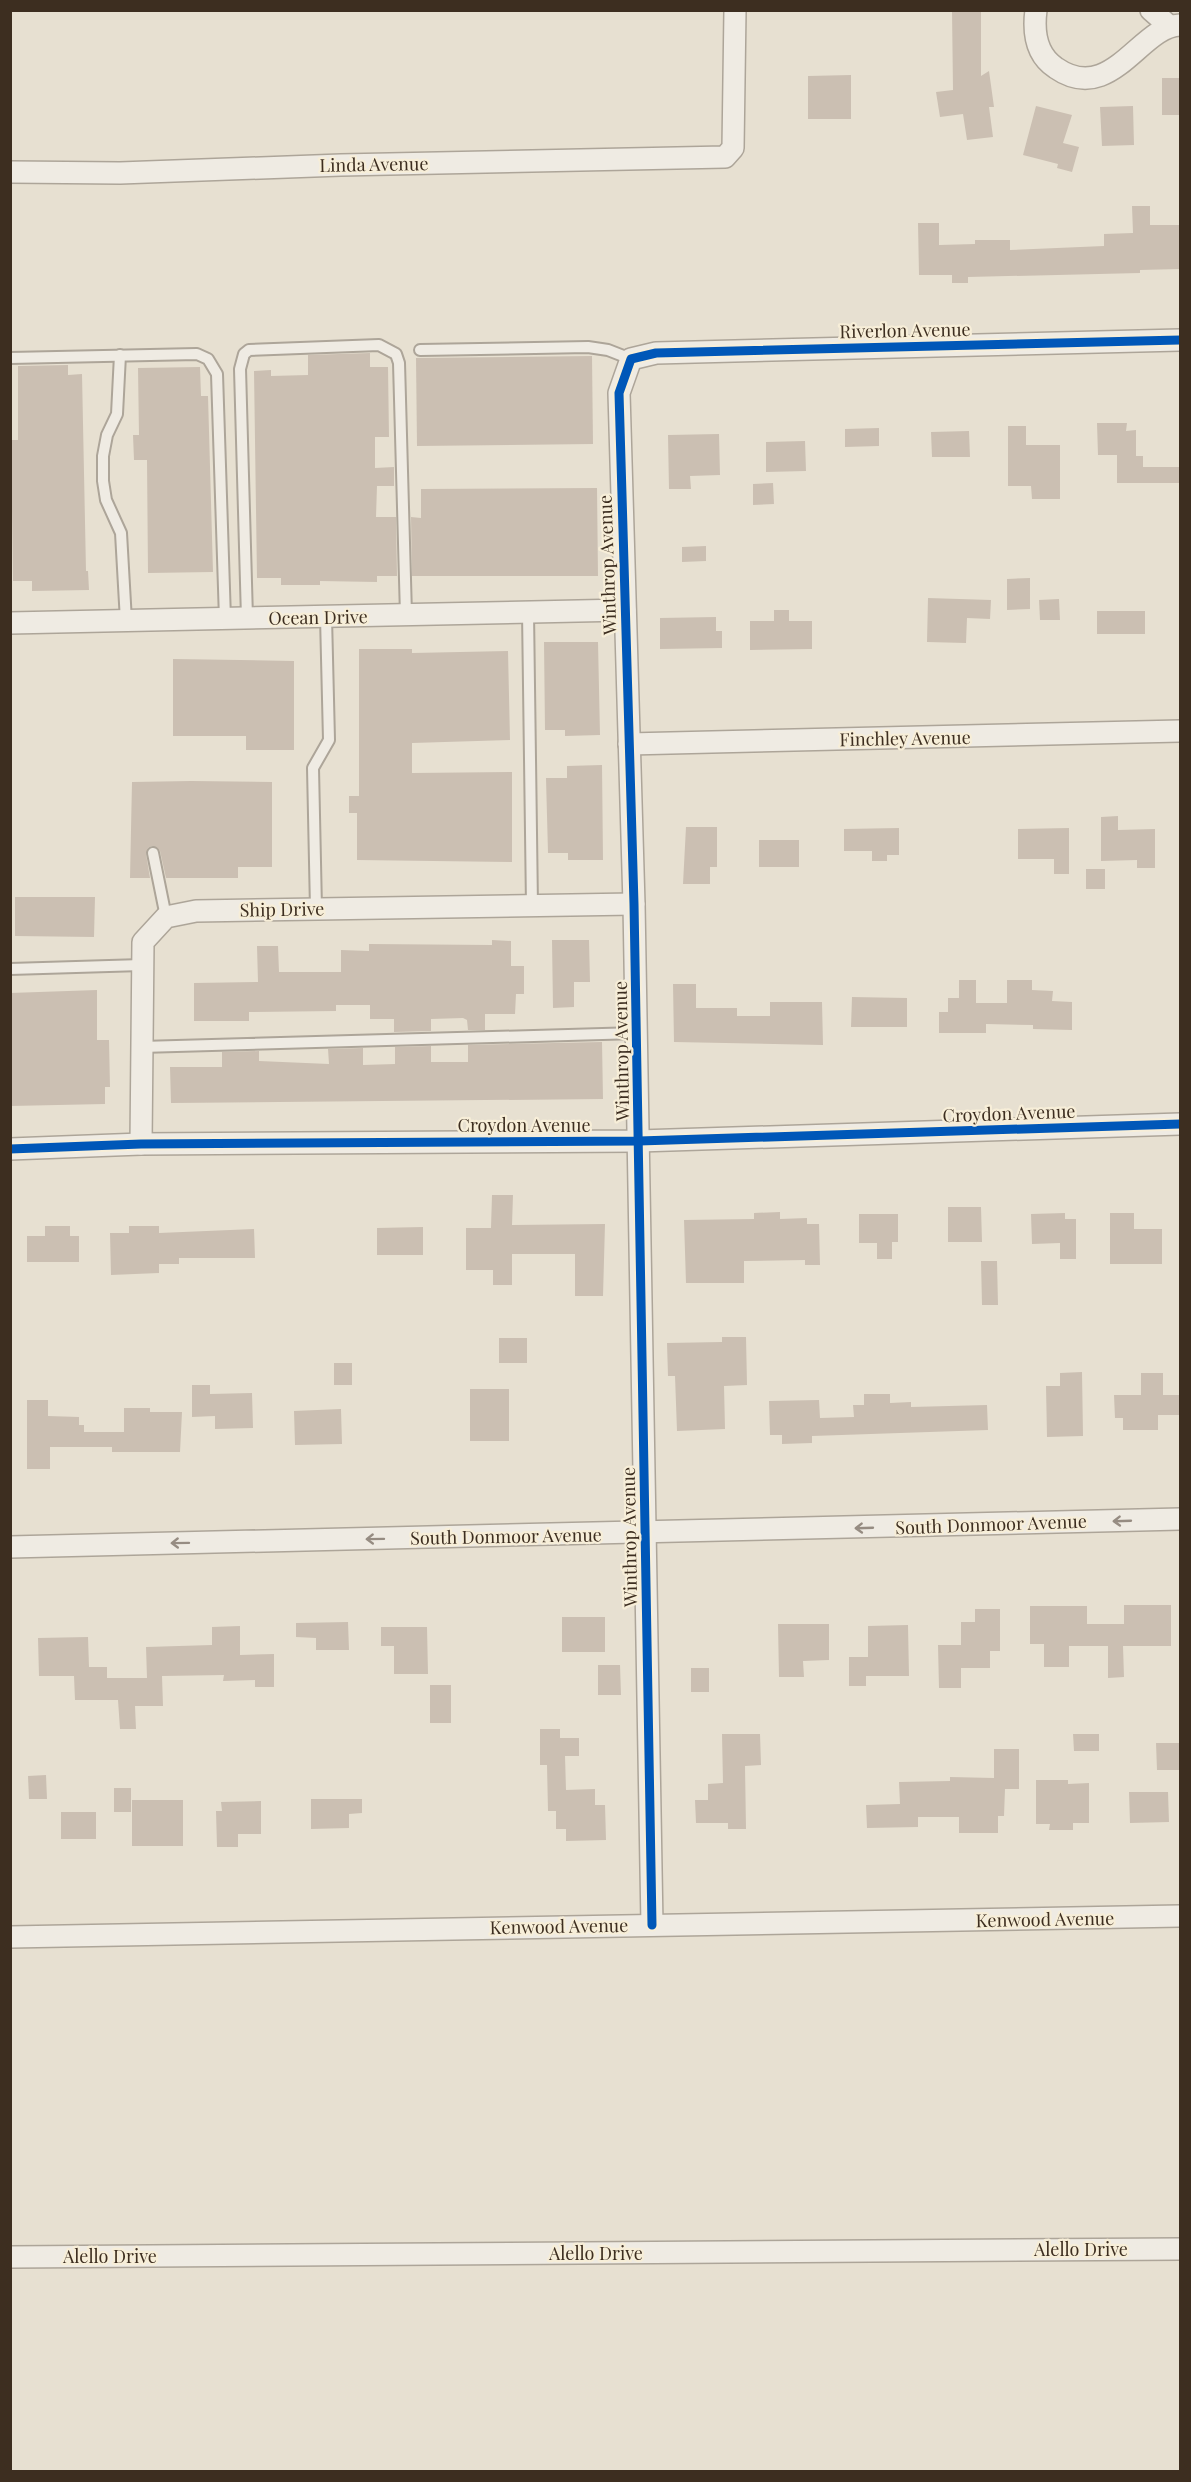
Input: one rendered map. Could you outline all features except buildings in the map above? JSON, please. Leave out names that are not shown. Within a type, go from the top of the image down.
[{"type":"street","name":"Linda Avenue","points":[[10,172],[120,173],[341,165],[725,158],[733,148],[735,10]]},
{"type":"street","points":[[1036,10],[1036,41],[1047,62],[1077,77],[1099,76],[1127,60],[1174,25],[1151,10]]},
{"type":"street","name":"Riverlon Avenue","points":[[631,359],[656,353],[1180,340]]},
{"type":"street","name":"Winthrop Avenue","points":[[631,359],[623,375],[619,393],[637,1033],[652,1925]]},
{"type":"street","name":"Ocean Drive","points":[[10,623],[625,610]]},
{"type":"street","name":"Finchley Avenue","points":[[628,744],[1180,731]]},
{"type":"street","name":"Ship Drive","points":[[165,916],[196,911],[634,904]]},
{"type":"street","points":[[141,1144],[143,942],[165,916]]},
{"type":"street","name":"Croydon Avenue","points":[[10,1149],[141,1144],[639,1141],[1180,1124]]},
{"type":"street","name":"South Donmoor Avenue","points":[[10,1546],[1180,1519]]},
{"type":"street","name":"Kenwood Avenue","points":[[10,1937],[1180,1916]]},
{"type":"street","name":"Alello Drive","points":[[10,2257],[1180,2249]]},
{"type":"lane","points":[[247,618],[240,369],[244,354],[249,350],[380,345],[396,354],[399,363],[406,615]]},
{"type":"lane","points":[[420,350],[588,347],[608,350],[631,359]]},
{"type":"lane","points":[[10,358],[197,354],[208,359],[217,374],[225,619]]},
{"type":"lane","points":[[120,355],[117,414],[107,435],[103,456],[103,481],[106,500],[121,533],[126,621]]},
{"type":"lane","points":[[528,612],[532,906]]},
{"type":"lane","points":[[316,909],[313,768],[329,740],[326,617]]},
{"type":"lane","points":[[153,853],[165,916]]},
{"type":"lane","points":[[10,969],[142,965]]},
{"type":"lane","points":[[141,1047],[637,1033]]},
{"type":"cycle path","points":[[652,1925],[634,904],[619,393],[631,359],[656,353],[1180,340]]},
{"type":"cycle path","points":[[10,1149],[141,1144],[639,1141],[1180,1124]]}]
